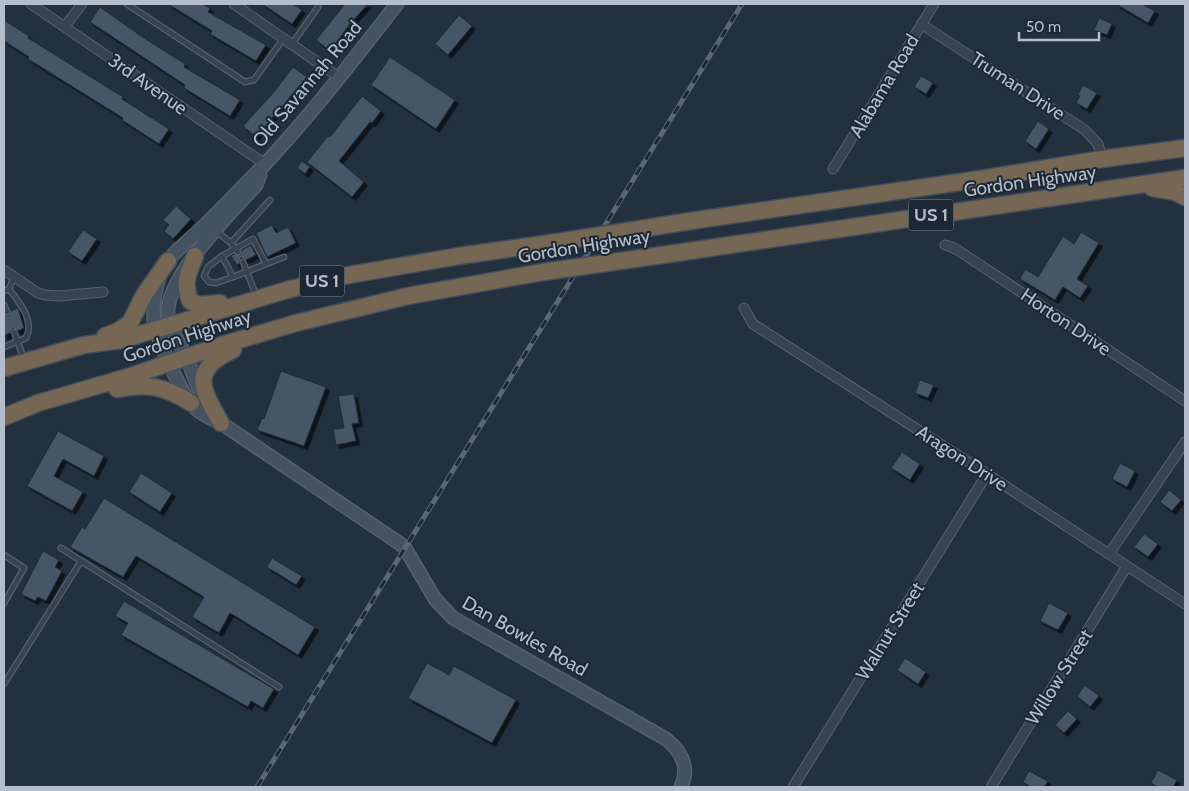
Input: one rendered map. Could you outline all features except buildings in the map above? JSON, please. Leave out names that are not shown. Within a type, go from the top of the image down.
[{"type":"highway","name":"Gordon Highway","points":[[4,368],[84,344],[121,340],[287,290],[372,271],[697,220],[1185,148]]},
{"type":"highway","name":"Gordon Highway","points":[[4,419],[38,403],[278,328],[408,296],[543,272],[1185,178]]},
{"type":"highway","points":[[1137,185],[1175,192],[1185,196]]},
{"type":"highway","points":[[195,256],[187,276],[186,289],[190,301],[200,305],[257,299]]},
{"type":"highway","points":[[84,344],[118,331],[130,323],[144,295],[168,261]]},
{"type":"highway","points":[[221,424],[204,390],[204,375],[207,367],[221,355],[278,328]]},
{"type":"highway","points":[[4,419],[135,385],[162,388],[191,403]]},
{"type":"street","name":"3rd Avenue","points":[[31,4],[265,164]]},
{"type":"street","points":[[65,26],[82,4]]},
{"type":"street","points":[[234,4],[340,78]]},
{"type":"street","name":"Old Savannah Road","points":[[170,362],[156,294],[158,282],[168,261],[265,164],[340,78],[396,4]]},
{"type":"street","name":"Alabama Road","points":[[834,169],[934,4]]},
{"type":"street","name":"Truman Drive","points":[[921,24],[1085,130],[1098,144],[1102,159]]},
{"type":"street","name":"Old Savannah Road","points":[[163,328],[168,314],[170,297],[175,285],[195,256],[256,185],[265,164]]},
{"type":"street","name":"Horton Drive","points":[[945,245],[952,247],[1185,401]]},
{"type":"street","points":[[4,270],[38,293],[50,296],[103,292]]},
{"type":"street","name":"Aragon Drive","points":[[744,308],[753,324],[1185,604]]},
{"type":"street","name":"Old Savannah Road","points":[[163,328],[186,357]]},
{"type":"street","name":"Dan Bowles Road","points":[[186,357],[203,397],[221,424]]},
{"type":"street","name":"Dan Bowles Road","points":[[170,362],[183,392],[194,408],[221,424],[405,548],[435,599],[453,618],[674,745],[679,751],[685,766],[684,780],[681,787]]},
{"type":"street","points":[[1109,554],[1185,442]]},
{"type":"street","name":"Walnut Street","points":[[793,787],[987,474]]},
{"type":"street","name":"Willow Street","points":[[991,787],[1127,566]]},
{"type":"lane","points":[[127,4],[245,82],[254,80],[284,38]]},
{"type":"lane","points":[[292,44],[318,7],[318,4]]},
{"type":"lane","points":[[231,243],[270,200]]},
{"type":"lane","points":[[216,231],[237,250]]},
{"type":"lane","points":[[266,264],[253,240],[237,250],[222,256],[208,267],[204,276],[209,282],[216,283],[248,271],[266,264],[284,257]]},
{"type":"lane","points":[[222,256],[232,277]]},
{"type":"lane","points":[[244,262],[257,299]]},
{"type":"lane","points":[[4,347],[26,338],[29,332],[29,324],[22,306],[6,290],[14,277]]},
{"type":"lane","points":[[4,305],[7,312]]},
{"type":"lane","points":[[14,332],[25,362]]},
{"type":"lane","points":[[61,548],[279,687]]},
{"type":"lane","points":[[4,556],[24,568],[4,603]]},
{"type":"lane","points":[[4,684],[81,561]]},
{"type":"railway","points":[[257,787],[742,4]]}]
